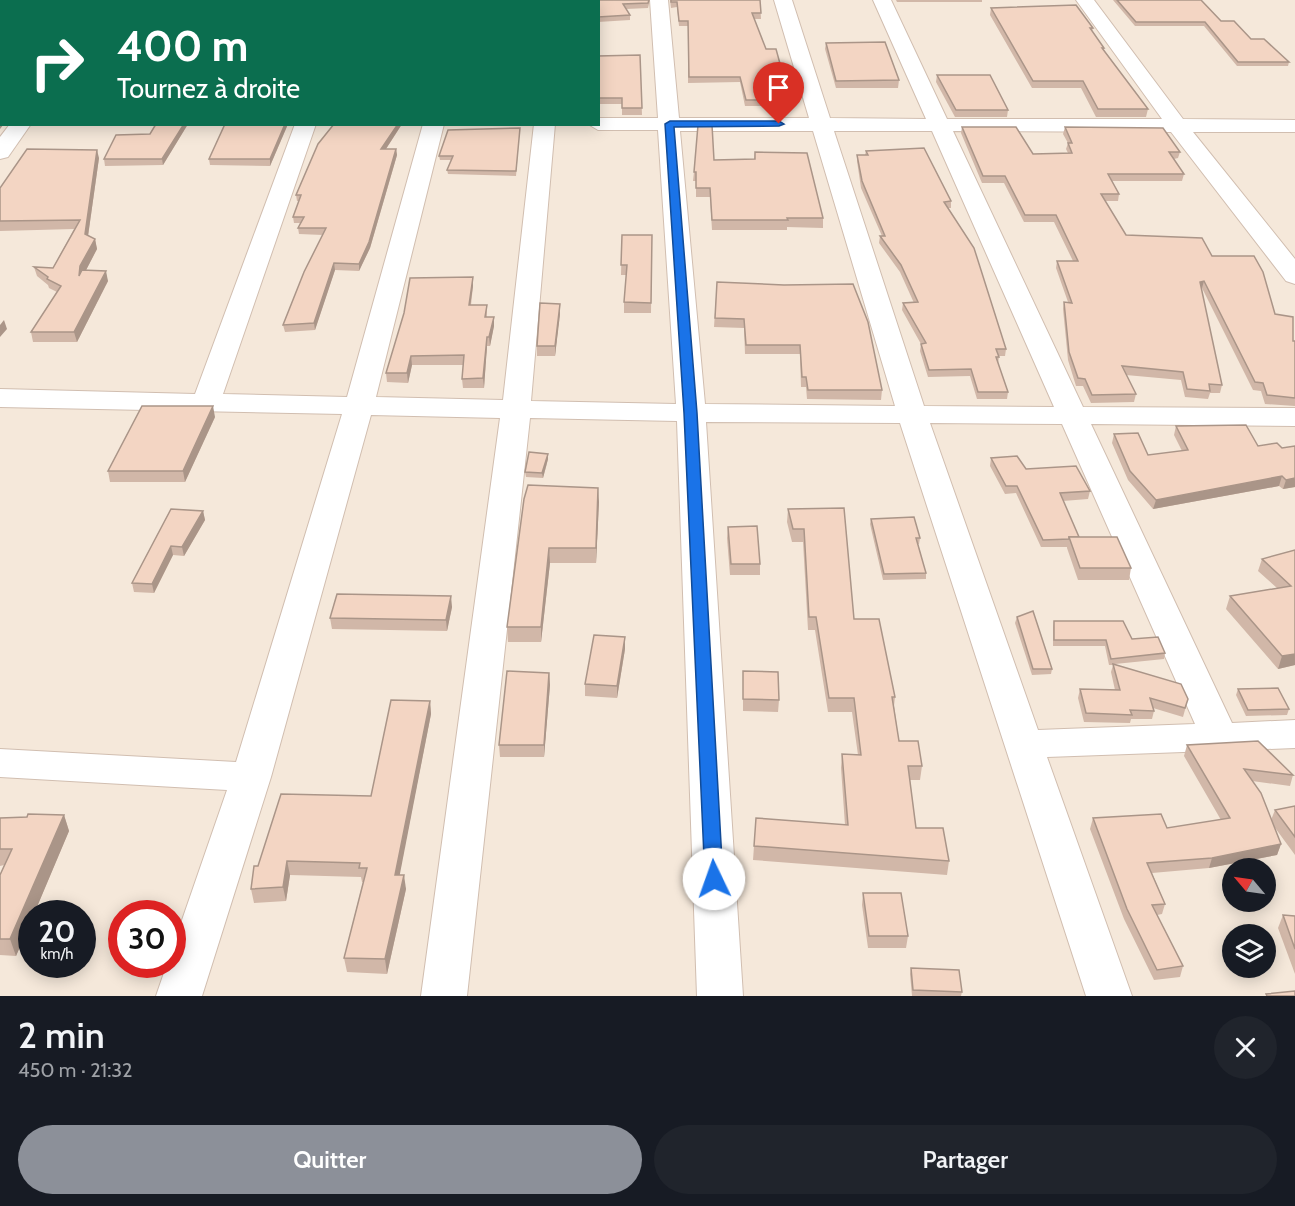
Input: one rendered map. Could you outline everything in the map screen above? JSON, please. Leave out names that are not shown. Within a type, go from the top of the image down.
[{"type":"street","points":[[659,0],[691,413],[720,996]]},
{"type":"street","points":[[783,0],[911,412],[1109,996]]},
{"type":"street","points":[[882,0],[1220,738]]},
{"type":"street","points":[[1085,0],[1177,126],[1295,276]]},
{"type":"street","points":[[600,124],[1295,126]]},
{"type":"street","points":[[0,152],[20,126]]},
{"type":"street","points":[[206,403],[305,126]]},
{"type":"street","points":[[179,996],[251,777],[359,406],[433,126]]},
{"type":"street","points":[[444,996],[516,409],[545,126]]},
{"type":"street","points":[[0,398],[691,413],[911,412],[1072,416],[1295,417]]},
{"type":"street","points":[[1023,744],[1295,734]]},
{"type":"street","points":[[0,763],[251,777]]},
{"type":"shaded area","points":[[600,0],[1295,0],[1295,996],[0,996],[0,126],[600,126]]},
{"type":"building","points":[[600,0],[649,0],[648,3],[623,4],[630,15],[600,17]]},
{"type":"building","points":[[671,0],[760,0],[761,13],[752,13],[766,49],[776,49],[790,100],[746,100],[740,77],[689,77],[688,21],[679,21],[677,2],[671,2]]},
{"type":"building","points":[[1117,0],[1201,0],[1221,21],[1234,21],[1251,39],[1264,39],[1289,62],[1238,62],[1205,22],[1136,22]]},
{"type":"building","points":[[1076,5],[1093,28],[1090,28],[1104,48],[1102,48],[1148,109],[1098,109],[1083,81],[1033,81],[991,8]]},
{"type":"building","points":[[885,42],[899,80],[836,81],[826,43]]},
{"type":"building","points":[[640,55],[642,108],[622,108],[622,98],[600,98],[600,56]]},
{"type":"building","points":[[937,75],[990,75],[1008,110],[956,110]]},
{"type":"building","points":[[698,125],[712,125],[714,160],[755,159],[755,152],[807,153],[823,218],[712,220],[710,188],[696,188],[696,172],[694,172]]},
{"type":"building","points":[[155,126],[183,126],[162,159],[104,159],[116,135],[150,134]]},
{"type":"building","points":[[224,126],[284,126],[270,159],[209,159]]},
{"type":"building","points":[[332,126],[397,126],[381,149],[396,149],[369,242],[359,264],[334,263],[314,323],[283,325],[304,272],[326,228],[298,228],[304,217],[293,217],[301,195],[296,195],[318,144]]},
{"type":"building","points":[[962,127],[1016,127],[1033,154],[1072,153],[1068,143],[1072,143],[1065,127],[1163,128],[1180,152],[1169,152],[1184,174],[1108,174],[1119,194],[1101,194],[1126,235],[1202,238],[1212,256],[1254,256],[1263,272],[1275,314],[1293,317],[1295,398],[1267,395],[1263,383],[1255,382],[1204,281],[1200,282],[1222,385],[1209,384],[1210,391],[1187,389],[1183,372],[1122,366],[1136,394],[1092,395],[1085,379],[1078,378],[1069,352],[1064,302],[1072,303],[1057,261],[1078,261],[1056,215],[1025,215],[1005,176],[983,176]]},
{"type":"building","points":[[520,128],[516,171],[447,170],[453,156],[439,156],[448,130]]},
{"type":"building","points":[[924,148],[951,201],[944,202],[974,248],[1006,349],[996,349],[999,357],[996,357],[1008,392],[978,392],[971,369],[929,370],[921,344],[926,343],[903,303],[918,302],[901,265],[880,236],[885,236],[862,181],[857,155],[868,155],[866,151]]},
{"type":"building","points":[[27,149],[97,150],[85,234],[95,239],[80,266],[79,276],[82,270],[106,271],[74,332],[31,332],[61,286],[47,279],[48,277],[34,267],[53,268],[80,220],[0,221],[0,188]]},
{"type":"building","points":[[622,235],[652,235],[651,303],[624,302],[627,265],[621,265]]},
{"type":"building","points":[[473,277],[469,305],[487,305],[485,317],[494,317],[489,337],[487,337],[483,378],[462,379],[464,355],[411,356],[407,373],[386,373],[404,313],[410,278]]},
{"type":"building","points":[[717,282],[784,285],[853,284],[868,322],[882,390],[808,390],[806,377],[802,377],[800,345],[746,345],[744,319],[715,318]]},
{"type":"building","points":[[540,303],[560,304],[555,346],[537,346]]},
{"type":"building","points":[[142,406],[213,406],[183,471],[108,471]]},
{"type":"building","points":[[1246,425],[1258,446],[1277,443],[1282,448],[1295,446],[1295,478],[1286,480],[1282,476],[1156,500],[1130,471],[1114,434],[1138,433],[1148,455],[1188,450],[1176,426]]},
{"type":"building","points":[[529,452],[548,454],[542,473],[525,472]]},
{"type":"building","points":[[1017,456],[1026,469],[1076,466],[1090,491],[1060,493],[1079,537],[1043,540],[1017,486],[1006,486],[991,458]]},
{"type":"building","points":[[528,485],[598,488],[596,548],[549,548],[541,627],[507,627],[524,499]]},
{"type":"building","points":[[844,508],[854,619],[879,619],[895,697],[892,697],[899,741],[918,741],[922,766],[908,766],[916,828],[943,828],[949,861],[754,846],[756,818],[848,825],[842,754],[861,755],[854,698],[829,698],[816,617],[809,617],[804,529],[793,529],[788,509]]},
{"type":"building","points":[[171,509],[203,511],[182,547],[171,546],[152,584],[132,583]]},
{"type":"building","points":[[914,517],[920,538],[916,538],[926,573],[884,574],[871,519]]},
{"type":"building","points":[[757,526],[760,564],[731,564],[728,527]]},
{"type":"building","points":[[1069,537],[1117,537],[1131,568],[1080,568]]},
{"type":"building","points":[[1295,550],[1295,654],[1282,656],[1230,596],[1291,586],[1262,559]]},
{"type":"building","points":[[337,594],[451,596],[446,620],[330,618]]},
{"type":"building","points":[[1033,611],[1052,669],[1033,669],[1017,617]]},
{"type":"building","points":[[1054,621],[1123,621],[1132,639],[1158,637],[1165,653],[1111,659],[1106,640],[1054,640]]},
{"type":"building","points":[[594,635],[625,637],[617,686],[585,684]]},
{"type":"building","points":[[1113,664],[1181,684],[1188,699],[1185,708],[1150,698],[1154,711],[1130,710],[1132,715],[1086,713],[1080,689],[1120,690]]},
{"type":"building","points":[[507,671],[549,673],[544,745],[499,745]]},
{"type":"building","points":[[743,671],[778,672],[779,700],[743,699]]},
{"type":"building","points":[[1278,688],[1289,709],[1248,710],[1238,689]]},
{"type":"building","points":[[391,700],[430,701],[395,875],[404,875],[385,959],[344,958],[367,868],[359,868],[360,863],[287,861],[283,887],[251,889],[254,866],[258,866],[281,794],[371,796]]},
{"type":"building","points":[[1258,741],[1293,775],[1244,769],[1261,793],[1281,844],[1212,858],[1147,863],[1165,904],[1152,905],[1183,966],[1157,970],[1127,909],[1093,818],[1161,814],[1167,828],[1230,818],[1187,745]]},
{"type":"building","points":[[1295,806],[1295,837],[1275,810]]},
{"type":"building","points":[[28,814],[64,815],[27,900],[18,900],[18,921],[10,939],[0,939],[0,875],[12,849],[0,849],[0,818],[27,817]]},
{"type":"building","points":[[863,893],[901,893],[908,936],[869,936]]},
{"type":"building","points":[[1283,915],[1295,916],[1295,949]]},
{"type":"building","points":[[911,968],[959,970],[962,992],[913,990]]},
{"type":"building","points":[[1295,991],[1295,996],[1267,996],[1266,994]]},
{"type":"route","points":[[714,879],[691,413],[670,124],[779,124]]}]
